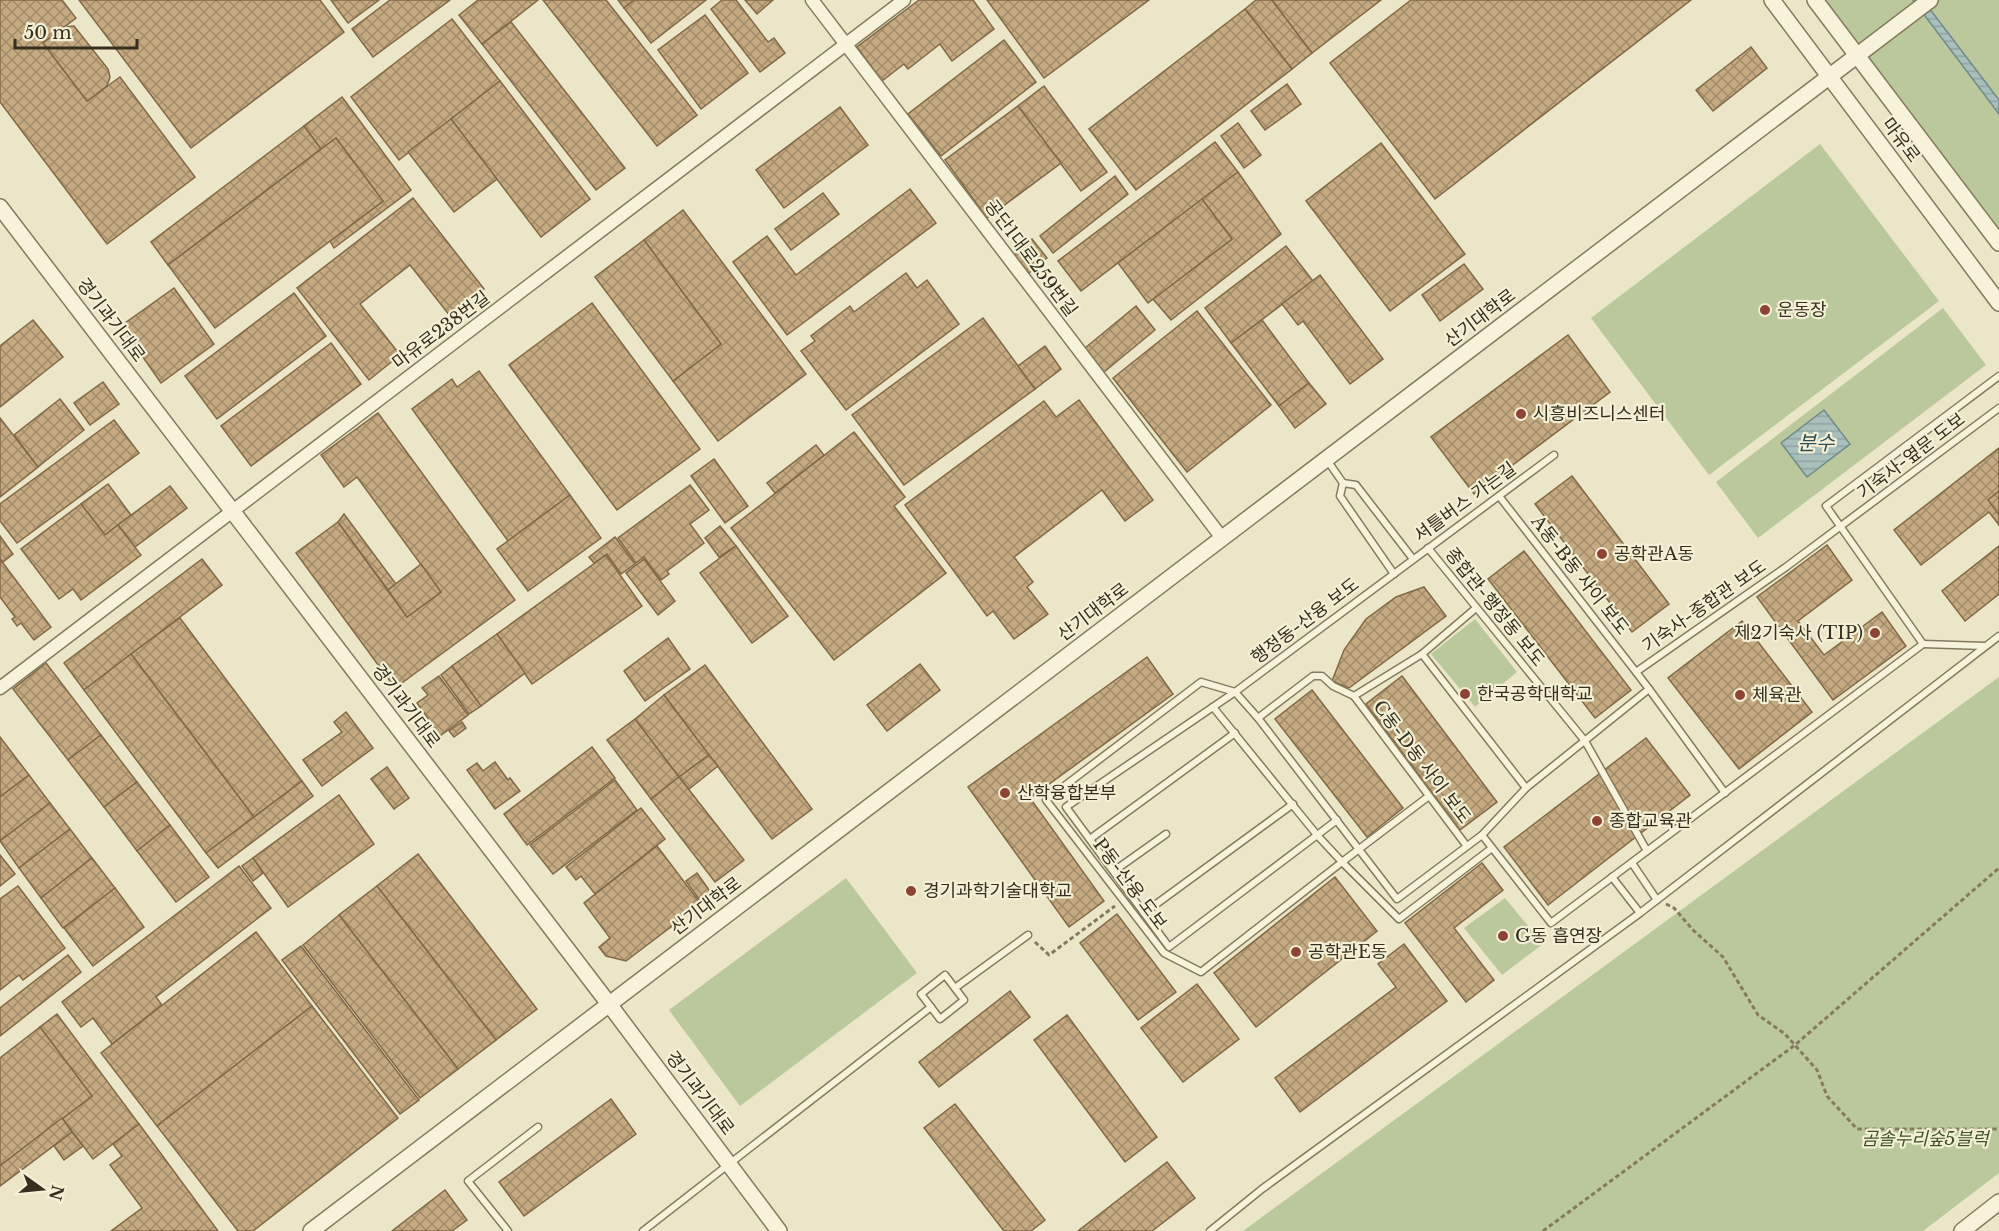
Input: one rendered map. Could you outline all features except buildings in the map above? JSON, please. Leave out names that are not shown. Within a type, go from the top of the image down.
[{"type":"street","name":"공단1대로259번길","points":[[812,0],[1222,538]]},
{"type":"street","name":"마유로238번길","points":[[0,688],[904,0]]},
{"type":"street","name":"마유로","points":[[1772,0],[1999,303]]},
{"type":"street","name":"마유로","points":[[1815,0],[1999,243]]},
{"type":"street","name":"산기대학로","points":[[311,1231],[1930,0]]},
{"type":"street","name":"경기과기대로","points":[[0,207],[609,1004],[779,1231]]},
{"type":"street","points":[[1962,1231],[1999,1202]]},
{"type":"lane","points":[[1923,644],[1826,506],[1999,376]]},
{"type":"lane","name":"기숙사-옆문 도보","points":[[1840,527],[1999,408]]},
{"type":"lane","name":"셔틀버스 가는길","points":[[1394,574],[1554,455]]},
{"type":"lane","points":[[1326,459],[1344,483],[1356,485],[1413,559]]},
{"type":"lane","points":[[1344,483],[1340,496],[1394,574]]},
{"type":"lane","name":"A동-B동 사이 보도","points":[[1499,496],[1636,672]]},
{"type":"lane","name":"기숙사-종합관 보도","points":[[1725,793],[1636,672],[1840,527]]},
{"type":"lane","name":"종합관-행정동 보도","points":[[1428,548],[1585,741],[1647,851]]},
{"type":"lane","name":"행정동-산융 보도","points":[[1090,838],[1066,807],[1235,692],[1394,574]]},
{"type":"lane","points":[[1258,718],[1313,676],[1322,676],[1333,686],[1354,696],[1422,654],[1476,608]]},
{"type":"lane","points":[[1210,1231],[1262,1189],[1640,913],[1999,636]]},
{"type":"lane","points":[[1482,835],[1551,923],[1923,644],[1986,646]]},
{"type":"lane","points":[[1422,654],[1526,788]]},
{"type":"lane","name":"P동-산융 도보","points":[[1235,692],[1201,682],[1047,800],[1164,953],[1201,972],[1342,862]]},
{"type":"lane","points":[[1235,692],[1258,718],[1397,899],[1482,835],[1526,788],[1649,689]]},
{"type":"lane","name":"C동-D동 사이 보도","points":[[1354,696],[1467,845]]},
{"type":"lane","points":[[1213,707],[1317,835],[1399,919],[1492,848]]},
{"type":"lane","points":[[1235,733],[1090,838],[1169,947],[1336,820]]},
{"type":"lane","points":[[1342,862],[1429,796]]},
{"type":"lane","points":[[1144,913],[1293,804]]},
{"type":"lane","points":[[1114,871],[1166,834]]},
{"type":"lane","points":[[1632,862],[1657,900]]},
{"type":"lane","points":[[1612,877],[1640,913]]},
{"type":"lane","points":[[955,988],[1028,935]]},
{"type":"lane","points":[[945,975],[964,1000],[940,1019],[931,1007],[921,994],[945,975]]},
{"type":"lane","points":[[643,1231],[931,1007]]},
{"type":"lane","points":[[508,1231],[468,1181],[538,1127]]},
{"type":"path","points":[[1543,1231],[1795,1045],[1999,868]]},
{"type":"path","points":[[1028,935],[1049,955],[1130,894]]},
{"type":"path","points":[[1674,908],[1694,931],[1723,957],[1758,1015],[1785,1034],[1817,1070],[1827,1096],[1857,1129],[1999,1130]]},
{"type":"green space","points":[[1816,0],[1999,0],[1999,241]]},
{"type":"green space","name":"운동장","points":[[1820,144],[1939,301],[1709,475],[1591,318]]},
{"type":"green space","points":[[1943,308],[1986,365],[1758,538],[1716,482]]},
{"type":"green space","points":[[1475,619],[1517,672],[1475,707],[1431,654]]},
{"type":"green space","name":"곰솔누리숲5블럭","points":[[1999,677],[1999,1173],[1923,1231],[1243,1231]]},
{"type":"green space","points":[[846,878],[917,973],[740,1106],[669,1010]]},
{"type":"green space","name":"G동 흡연장","points":[[1505,898],[1543,944],[1502,975],[1464,928]]},
{"type":"water","points":[[1913,0],[1923,0],[1999,100],[1999,114]]},
{"type":"water","name":"분수","points":[[1824,410],[1850,444],[1807,477],[1781,443]]},
{"type":"place","name":"운동장","points":[[1765,310]]},
{"type":"place","name":"시흥비즈니스센터","points":[[1521,414]]},
{"type":"place","name":"공학관A동","points":[[1602,554]]},
{"type":"place","name":"제2기숙사 (TIP)","points":[[1875,633]]},
{"type":"place","name":"한국공학대학교","points":[[1465,694]]},
{"type":"place","name":"체육관","points":[[1740,695]]},
{"type":"place","name":"산학융합본부","points":[[1005,793]]},
{"type":"place","name":"종합교육관","points":[[1597,821]]},
{"type":"place","name":"경기과학기술대학교","points":[[911,891]]},
{"type":"place","name":"G동 흡연장","points":[[1503,936]]},
{"type":"place","name":"공학관E동","points":[[1296,952]]}]
